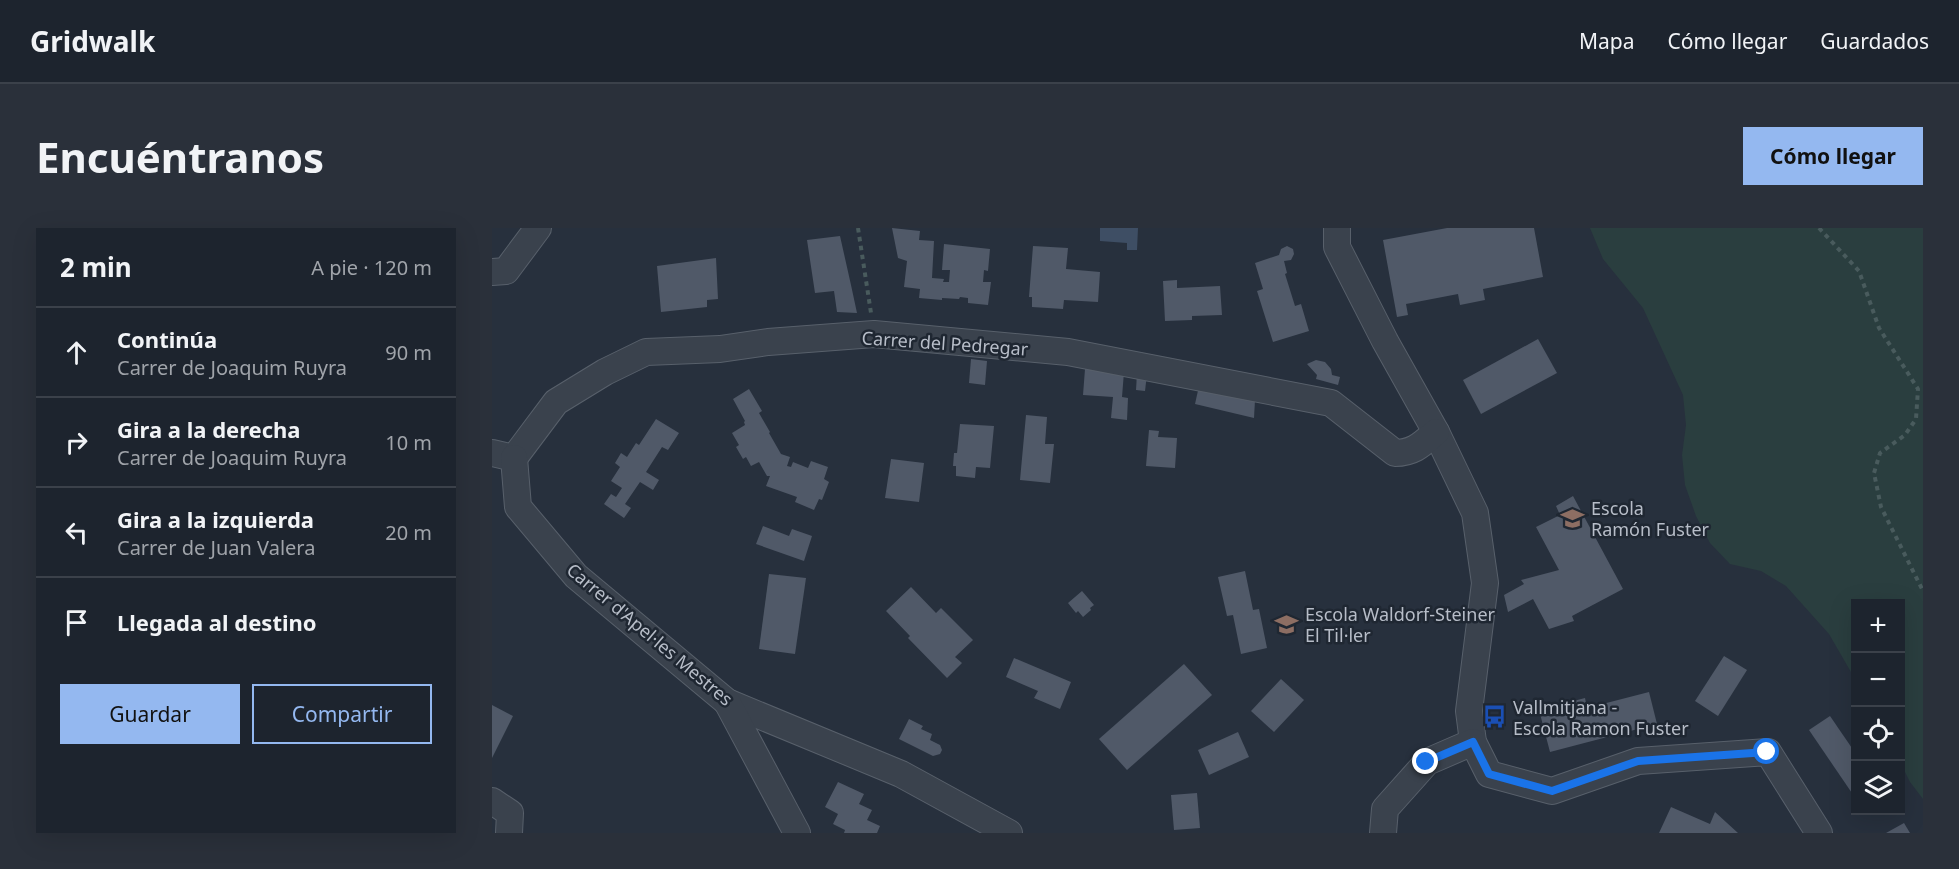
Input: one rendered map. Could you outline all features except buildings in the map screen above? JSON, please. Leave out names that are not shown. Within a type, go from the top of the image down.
[{"type":"street","points":[[492,272],[506,271],[538,228]]},
{"type":"street","points":[[1337,228],[1337,247],[1385,341],[1436,432],[1475,513],[1485,583],[1469,711],[1473,742],[1489,774],[1552,791],[1638,761],[1767,752],[1819,833]]},
{"type":"street","name":"Carrer del Pedregar","points":[[503,455],[556,402],[605,372],[646,352],[720,349],[768,342],[874,334],[1068,352],[1332,403],[1395,453],[1408,453],[1417,449],[1436,432]]},
{"type":"street","name":"Carrer d'Apel·les Mestres","points":[[503,455],[518,507],[576,576],[727,702],[900,774],[1009,833]]},
{"type":"street","points":[[727,702],[797,833]]},
{"type":"street","points":[[1383,833],[1385,809],[1426,762],[1473,742]]},
{"type":"street","points":[[492,801],[510,813],[509,833]]},
{"type":"path","points":[[858,228],[874,334]]},
{"type":"path","points":[[1819,228],[1859,271],[1879,328],[1918,389],[1916,418],[1905,435],[1880,453],[1874,472],[1881,507],[1923,591]]},
{"type":"green space","points":[[1590,228],[1923,228],[1923,799],[1905,772],[1905,599],[1851,599],[1851,672],[1829,634],[1786,586],[1761,571],[1730,564],[1710,543],[1696,516],[1685,485],[1682,455],[1686,425],[1683,395],[1643,308],[1603,259]]},
{"type":"water","points":[[1100,228],[1138,228],[1137,250],[1127,250],[1127,243],[1100,241]]},
{"type":"place","name":"Escola Ramón Fuster","points":[[1573,518]]},
{"type":"place","name":"Escola Waldorf-Steiner El Til·ler","points":[[1287,624]]},
{"type":"place","name":"Vallmitjana - Escola Ramon Fuster","points":[[1495,717]]},
{"type":"route","points":[[1426,762],[1473,742],[1489,774],[1552,791],[1638,761],[1767,752]]}]
